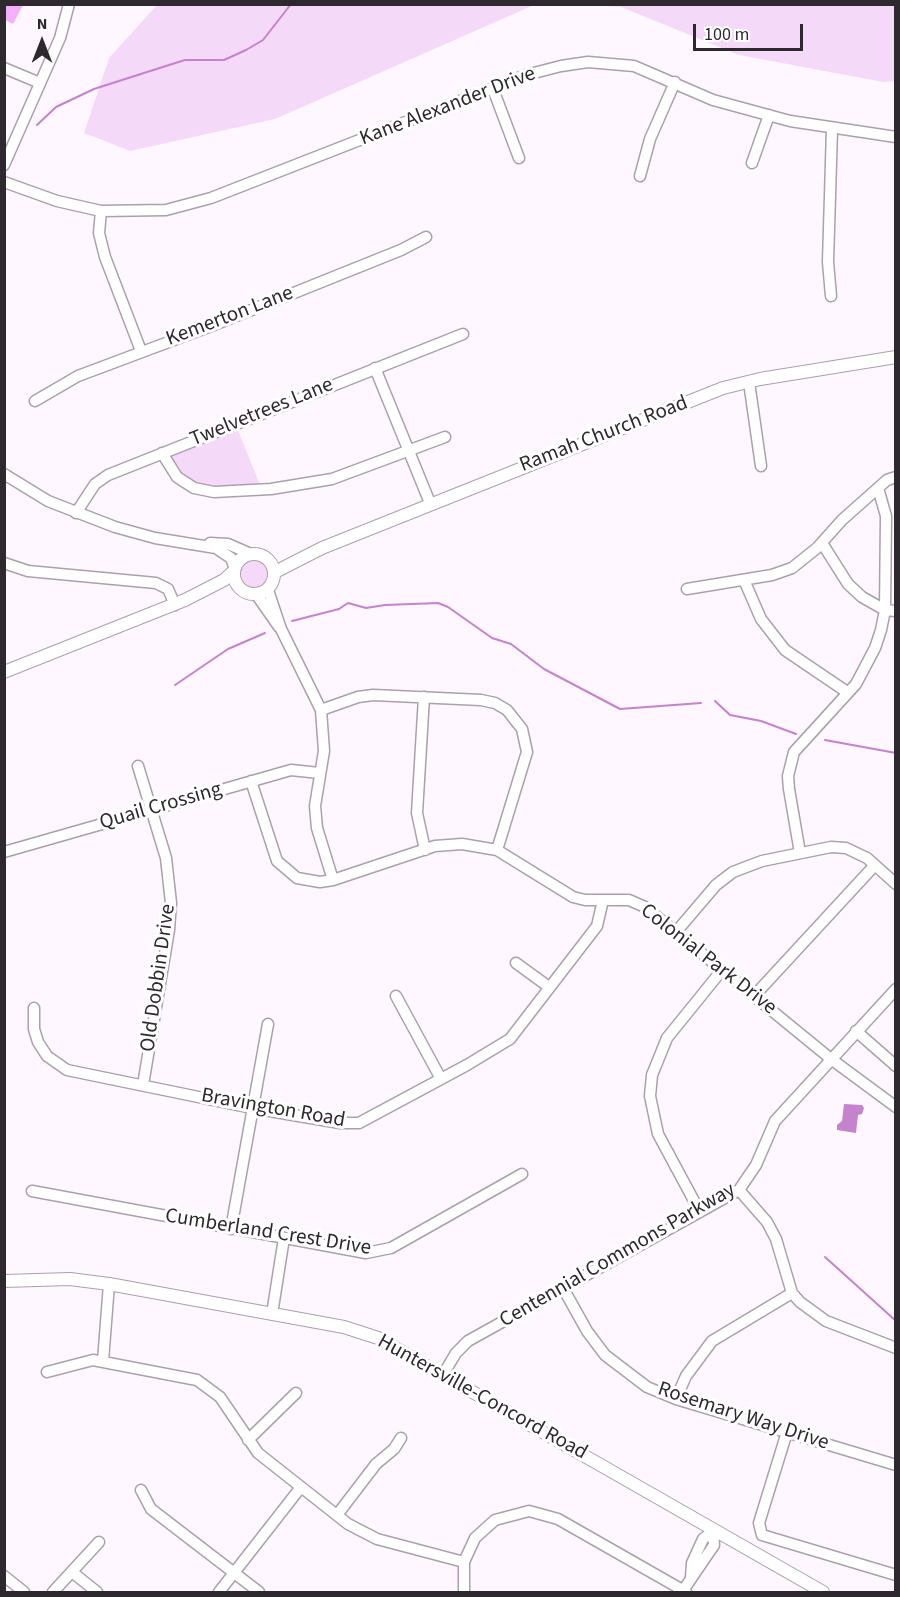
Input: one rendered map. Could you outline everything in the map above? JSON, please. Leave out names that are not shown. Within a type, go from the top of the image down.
[{"type":"main road","name":"Ramah Church Road","points":[[275,572],[322,548],[430,503],[723,388],[896,357]]},
{"type":"main road","name":"Ramah Church Road","points":[[269,560],[322,548]]},
{"type":"main road","points":[[180,603],[224,580],[240,560],[251,554],[269,560],[275,572],[274,581],[262,592],[245,592],[238,587],[234,570]]},
{"type":"main road","points":[[4,672],[180,603],[238,587]]},
{"type":"main road","name":"Huntersville-Concord Road","points":[[4,1281],[61,1279],[109,1284],[360,1332],[388,1342],[823,1593]]},
{"type":"street","points":[[4,165],[60,38],[69,4]]},
{"type":"street","name":"Kane Alexander Drive","points":[[4,182],[57,201],[101,211],[148,212],[211,198],[540,70],[588,62],[634,66],[712,100],[769,115],[832,129],[896,137]]},
{"type":"street","points":[[4,68],[40,83]]},
{"type":"street","points":[[640,176],[650,139],[675,82]]},
{"type":"street","points":[[493,89],[519,158]]},
{"type":"street","points":[[752,163],[769,115]]},
{"type":"street","points":[[831,296],[828,262],[832,129]]},
{"type":"street","points":[[101,211],[101,242],[141,351]]},
{"type":"street","name":"Kemerton Lane","points":[[35,401],[78,376],[401,250],[426,237]]},
{"type":"street","name":"Twelvetrees Lane","points":[[76,513],[90,490],[102,479],[463,334]]},
{"type":"street","points":[[375,368],[430,503]]},
{"type":"street","points":[[748,382],[760,466]]},
{"type":"street","points":[[162,453],[171,470],[185,483],[214,492],[289,488],[317,483],[444,437]]},
{"type":"street","points":[[4,474],[48,501],[76,513],[135,533],[198,544],[225,553],[231,558],[234,570]]},
{"type":"street","points":[[687,590],[744,580],[792,568],[822,543],[878,488],[896,477]]},
{"type":"street","points":[[800,853],[789,789],[791,761],[801,743],[861,676],[890,611],[886,516],[878,488]]},
{"type":"street","points":[[822,543],[848,584],[862,597],[890,611]]},
{"type":"street","points":[[198,544],[228,544],[251,554]]},
{"type":"street","points":[[4,563],[28,571],[156,583],[168,590],[180,603]]},
{"type":"street","points":[[744,580],[761,619],[785,650],[848,692]]},
{"type":"street","points":[[262,592],[321,710],[324,751],[318,773],[315,806],[317,828],[333,880]]},
{"type":"street","points":[[321,710],[358,697],[374,695],[495,703],[507,710],[522,729],[527,752],[497,850]]},
{"type":"street","points":[[424,697],[417,813],[424,850]]},
{"type":"street","name":"Old Dobbin Drive","points":[[138,766],[166,858],[171,903],[169,930],[143,1085]]},
{"type":"street","name":"Quail Crossing","points":[[4,852],[291,770],[318,773]]},
{"type":"street","name":"Colonial Park Drive","points":[[251,782],[277,861],[297,878],[320,882],[333,880],[424,850],[462,844],[497,850],[573,897],[628,900],[645,907],[831,1059],[896,1107]]},
{"type":"street","points":[[676,932],[716,885],[733,872],[762,861],[831,847],[846,848],[859,853],[896,884]]},
{"type":"street","points":[[754,996],[875,866]]},
{"type":"street","name":"Bravington Road","points":[[34,1008],[34,1029],[38,1042],[47,1056],[60,1067],[252,1108],[340,1123],[359,1123],[510,1039],[597,926],[603,900]]},
{"type":"street","points":[[516,963],[549,987]]},
{"type":"street","points":[[700,1212],[658,1134],[650,1096],[652,1075],[667,1038],[722,970]]},
{"type":"street","name":"Centennial Commons Parkway","points":[[444,1373],[456,1353],[468,1341],[739,1190],[756,1166],[775,1121],[896,989]]},
{"type":"street","points":[[396,996],[441,1079]]},
{"type":"street","points":[[231,1229],[268,1024]]},
{"type":"street","points":[[856,1031],[896,1066]]},
{"type":"street","name":"Cumberland Crest Drive","points":[[32,1191],[366,1253],[382,1251],[522,1174]]},
{"type":"street","points":[[739,1190],[767,1222],[776,1239],[792,1293],[811,1312],[826,1321],[896,1348]]},
{"type":"street","points":[[272,1314],[284,1238]]},
{"type":"street","points":[[103,1361],[109,1284]]},
{"type":"street","name":"Rosemary Way Drive","points":[[563,1288],[588,1332],[605,1355],[647,1387],[676,1399],[896,1465]]},
{"type":"street","points":[[676,1399],[686,1376],[712,1341],[792,1293]]},
{"type":"street","points":[[47,1372],[88,1360],[103,1361],[185,1376],[207,1385],[220,1396],[258,1453],[337,1515],[376,1539],[464,1562]]},
{"type":"street","points":[[249,1440],[296,1394]]},
{"type":"street","points":[[786,1432],[759,1523],[762,1535],[896,1575]]},
{"type":"street","points":[[337,1515],[376,1464],[394,1449],[401,1438]]},
{"type":"street","points":[[219,1593],[301,1487]]},
{"type":"street","points":[[141,1490],[151,1509],[259,1593]]},
{"type":"street","points":[[464,1593],[464,1562],[475,1539],[489,1524],[505,1516],[537,1512],[558,1519],[684,1592],[691,1577],[714,1545],[713,1531]]},
{"type":"street","points":[[53,1593],[99,1542]]},
{"type":"street","points":[[72,1572],[97,1593]]},
{"type":"street","points":[[4,1576],[24,1593]]},
{"type":"shaded area","points":[[4,5],[23,5],[13,24],[5,20]]},
{"type":"shaded area","points":[[157,5],[534,5],[275,119],[130,151],[84,133],[109,58]]},
{"type":"shaded area","points":[[585,5],[895,5],[895,81],[883,82],[739,55],[621,7]]},
{"type":"shaded area","points":[[237,428],[261,487],[199,487],[181,477],[169,458],[170,454]]},
{"type":"shaded area","points":[[254,554],[262,555],[268,560],[273,566],[273,582],[268,588],[262,593],[254,594],[246,593],[240,588],[235,582],[234,574],[235,566],[240,560],[246,555]]},
{"type":"shaded area","points":[[844,1104],[862,1105],[864,1108],[862,1114],[858,1115],[856,1133],[837,1130],[837,1125],[842,1121]]},
{"type":"waterway","points":[[37,125],[56,107],[94,89],[185,60],[224,60],[246,50],[263,40],[291,4]]},
{"type":"waterway","points":[[292,621],[339,609],[348,603],[366,608],[438,603],[448,607],[492,638],[511,644],[544,669],[620,709],[701,703]]},
{"type":"waterway","points":[[175,685],[228,649],[265,633]]},
{"type":"waterway","points":[[715,701],[730,715],[761,721],[796,734]]},
{"type":"waterway","points":[[825,740],[896,753]]},
{"type":"waterway","points":[[825,1257],[896,1321]]}]
